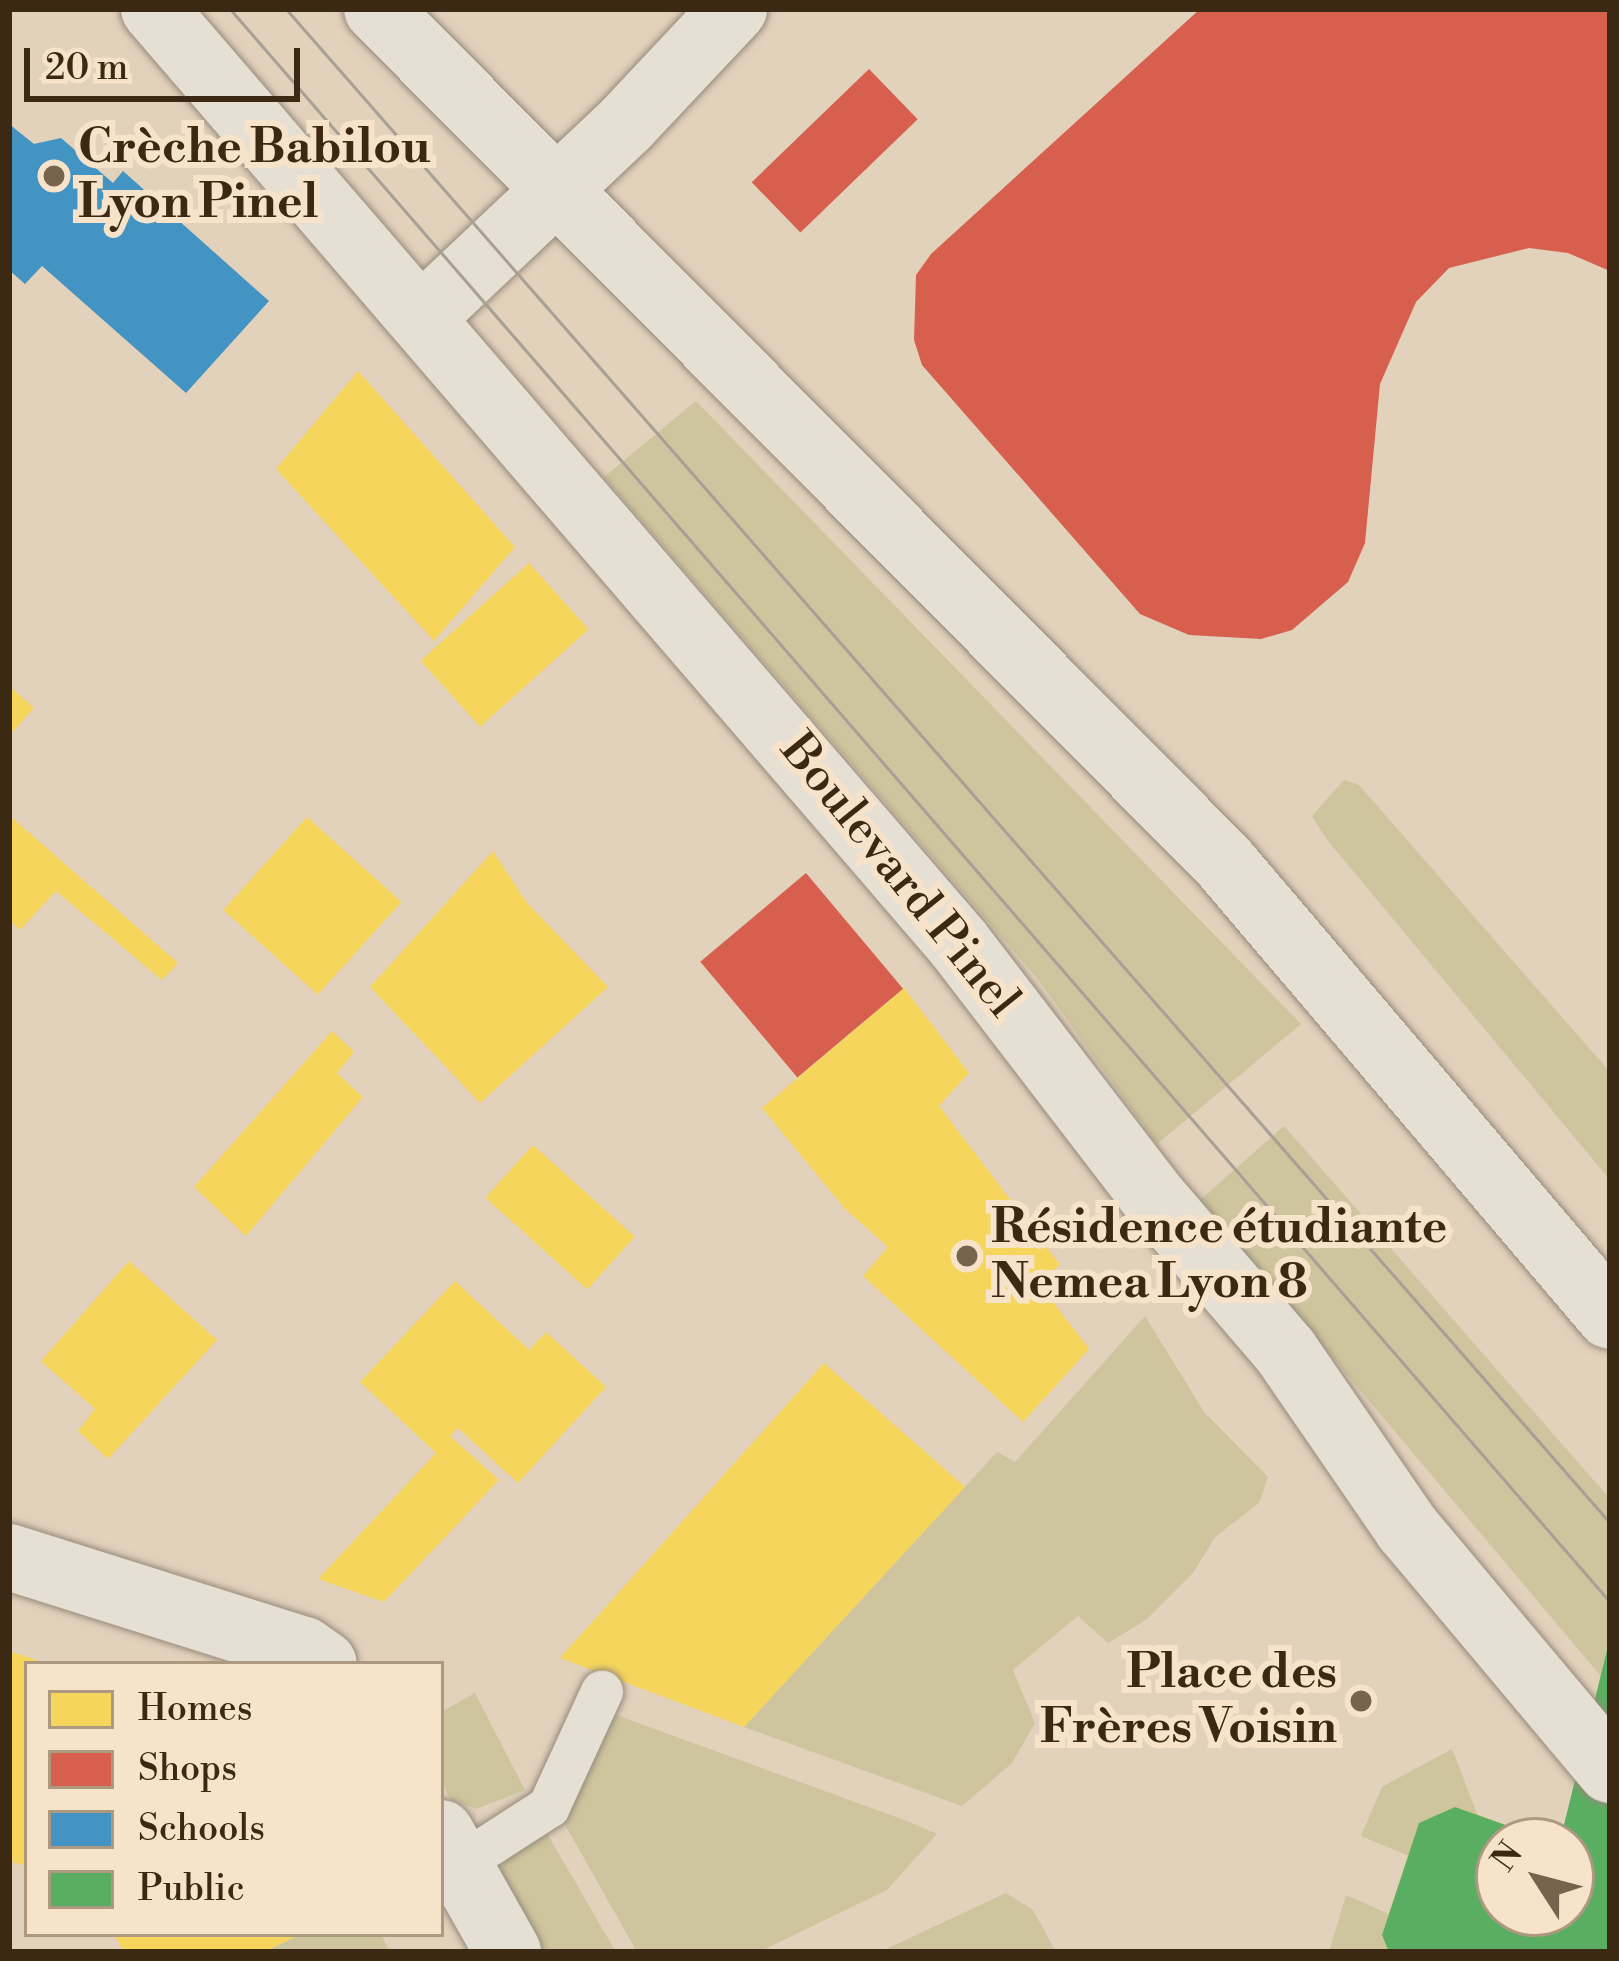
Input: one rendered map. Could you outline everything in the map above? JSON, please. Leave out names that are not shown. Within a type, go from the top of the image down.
[{"type":"street","name":"Boulevard Pinel","points":[[154,9],[959,944],[1149,1192],[1286,1352],[1407,1528],[1610,1770]]},
{"type":"street","points":[[377,9],[1222,861],[1610,1316]]},
{"type":"street","points":[[423,316],[556,192],[734,9]]},
{"type":"street","points":[[9,1558],[304,1650],[320,1661]]},
{"type":"street","points":[[450,1849],[508,1952]]},
{"type":"lane","points":[[450,1849],[549,1807],[602,1692]]},
{"type":"shaded area","points":[[696,401],[1301,1024],[1157,1144],[1037,978],[604,477]]},
{"type":"shaded area","points":[[1344,780],[1359,785],[1610,1072],[1610,1180],[1328,841],[1312,816]]},
{"type":"shaded area","points":[[1284,1126],[1610,1499],[1610,1687],[1200,1200]]},
{"type":"shaded area","points":[[1145,1316],[1204,1412],[1268,1477],[1259,1503],[1215,1537],[1193,1573],[1146,1620],[1108,1643],[1078,1616],[1013,1670],[1035,1723],[1012,1763],[962,1806],[744,1727],[997,1452],[1015,1462]]},
{"type":"shaded area","points":[[475,1693],[525,1790],[476,1809],[451,1800],[444,1787],[444,1710]]},
{"type":"shaded area","points":[[608,1712],[937,1834],[887,1890],[759,1952],[637,1952],[563,1821]]},
{"type":"shaded area","points":[[1452,1749],[1478,1816],[1409,1856],[1361,1836],[1382,1787]]},
{"type":"shaded area","points":[[546,1832],[616,1952],[539,1952],[499,1884],[504,1861]]},
{"type":"shaded area","points":[[1006,1893],[1033,1910],[1056,1952],[880,1952]]},
{"type":"shaded area","points":[[1346,1895],[1389,1914],[1382,1935],[1389,1952],[1329,1952]]},
{"type":"shaded area","points":[[295,1937],[382,1937],[390,1952],[264,1952]]},
{"type":"building: Homes","points":[[358,371],[515,547],[434,641],[276,469]]},
{"type":"building: Homes","points":[[529,563],[589,629],[480,727],[421,661]]},
{"type":"building: Homes","points":[[9,686],[34,708],[9,736]]},
{"type":"building: Homes","points":[[9,815],[178,963],[162,980],[56,891],[20,930],[9,920]]},
{"type":"building: Homes","points":[[307,817],[401,902],[318,995],[223,910]]},
{"type":"building: Homes","points":[[493,851],[527,903],[608,987],[480,1103],[370,987]]},
{"type":"building: Homes","name":"Résidence étudiante Nemea Lyon 8","points":[[904,988],[969,1073],[939,1106],[1060,1265],[1037,1281],[1089,1349],[1023,1422],[863,1276],[888,1247],[845,1209],[762,1108]]},
{"type":"building: Homes","points":[[332,1031],[354,1052],[337,1073],[363,1097],[246,1236],[194,1187]]},
{"type":"building: Homes","points":[[533,1145],[635,1237],[587,1289],[485,1198]]},
{"type":"building: Homes","points":[[129,1261],[217,1340],[108,1459],[78,1431],[95,1409],[41,1361]]},
{"type":"building: Homes","points":[[455,1281],[529,1350],[546,1332],[606,1387],[518,1483],[458,1428],[450,1436],[499,1480],[384,1602],[318,1579],[436,1453],[360,1382]]},
{"type":"building: Homes","points":[[824,1363],[965,1487],[744,1727],[560,1658]]},
{"type":"building: Homes","points":[[9,1651],[39,1661],[24,1661],[24,1865],[9,1861]]},
{"type":"building: Homes","points":[[1455,1807],[1483,1817],[1475,1817],[1475,1937],[1557,1937],[1551,1952],[1389,1952],[1382,1935],[1419,1823]]},
{"type":"building: Homes","points":[[116,1937],[295,1937],[264,1952],[124,1952]]},
{"type":"building: Shops","points":[[1200,9],[1610,9],[1610,271],[1568,253],[1529,248],[1449,268],[1416,302],[1380,384],[1365,543],[1348,582],[1292,630],[1261,639],[1189,635],[1140,614],[922,365],[914,340],[916,275],[931,254]]},
{"type":"building: Shops","points":[[869,69],[918,119],[800,233],[752,182]]},
{"type":"building: Shops","points":[[806,873],[903,989],[797,1077],[700,962]]},
{"type":"building: Schools","points":[[9,124],[34,144],[61,138],[113,183],[123,171],[269,301],[186,393],[42,266],[25,284],[9,270]]},
{"type":"building: Public","points":[[1610,1638],[1610,1952],[1389,1952],[1382,1935],[1419,1823],[1455,1807],[1483,1817],[1475,1817],[1475,1937],[1595,1937],[1595,1817],[1566,1817]]},
{"type":"tram line","points":[[230,9],[1610,1602]]},
{"type":"tram line","points":[[286,9],[1610,1523]]},
{"type":"place","name":"Crèche Babilou Lyon Pinel","points":[[54,176]]},
{"type":"place","name":"Résidence étudiante Nemea Lyon 8","points":[[967,1256]]},
{"type":"place","name":"Place des Frères Voisin","points":[[1361,1701]]}]
